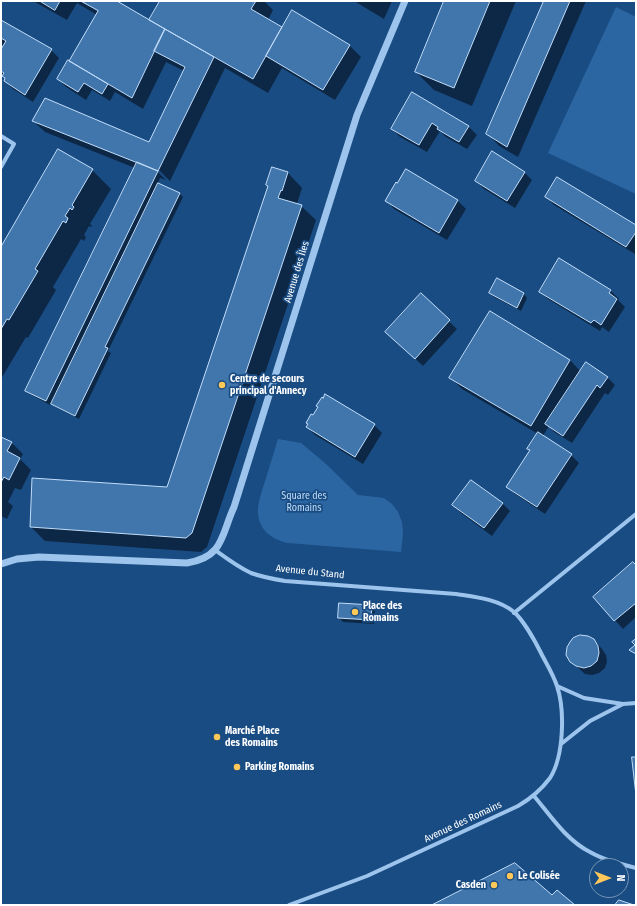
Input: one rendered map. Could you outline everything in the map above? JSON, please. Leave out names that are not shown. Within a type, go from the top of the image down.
[{"type":"street","name":"Avenue des Îles","points":[[215,550],[221,540],[234,507],[357,116],[405,1]]},
{"type":"street","points":[[1,136],[14,144],[1,167]]},
{"type":"street","points":[[514,613],[636,514]]},
{"type":"street","points":[[1,564],[10,560],[39,557],[187,563],[204,558],[215,550]]},
{"type":"street","name":"Avenue du Stand","points":[[215,550],[233,563],[262,577],[285,581],[463,595],[476,597],[503,605],[514,613],[528,630],[557,686]]},
{"type":"street","points":[[557,686],[584,698],[623,704],[636,703]]},
{"type":"street","name":"Avenue des Romains","points":[[289,905],[367,876],[518,806],[534,796],[551,776],[561,744],[561,712],[557,686]]},
{"type":"street","points":[[561,744],[590,721],[623,704]]},
{"type":"street","points":[[534,796],[564,832],[588,852],[605,859],[636,868]]},
{"type":"green space","points":[[616,7],[636,17],[636,194],[548,153]]},
{"type":"green space","name":"Square des Romains","points":[[278,439],[301,443],[325,463],[358,495],[384,498],[392,504],[398,512],[402,522],[403,533],[401,552],[288,543],[276,539],[266,532],[260,522],[258,509],[261,493]]},
{"type":"building","points":[[40,1],[60,1],[55,10]]},
{"type":"building","points":[[81,1],[117,1],[165,29],[132,98],[69,61],[98,11]]},
{"type":"building","points":[[160,1],[256,1],[251,9],[282,27],[253,79],[149,20]]},
{"type":"building","points":[[444,1],[490,1],[454,88],[415,72]]},
{"type":"building","points":[[544,1],[570,1],[507,147],[486,134]]},
{"type":"building","points":[[292,10],[350,45],[323,90],[266,56]]},
{"type":"building","points":[[1,20],[52,49],[25,95],[4,81],[5,78],[2,76],[4,73],[1,71],[1,49],[6,41],[1,38]]},
{"type":"building","points":[[165,29],[214,57],[158,171],[32,121],[45,98],[149,142],[185,67],[154,51]]},
{"type":"building","points":[[68,60],[108,84],[102,94],[84,83],[78,92],[57,79]]},
{"type":"building","points":[[412,92],[469,126],[459,142],[437,129],[438,127],[432,123],[419,145],[391,129]]},
{"type":"building","points":[[58,149],[93,169],[72,205],[74,207],[72,210],[70,208],[65,216],[68,218],[66,223],[63,221],[35,269],[38,271],[9,320],[7,319],[1,329],[1,247]]},
{"type":"building","points":[[492,151],[525,172],[507,201],[475,181]]},
{"type":"building","points":[[137,162],[158,171],[46,401],[25,391]]},
{"type":"building","name":"Centre de secours principal d'Annecy","points":[[272,167],[288,172],[282,191],[281,190],[278,198],[302,205],[192,533],[186,538],[30,527],[32,478],[167,487],[268,186],[266,185]]},
{"type":"building","points":[[406,169],[458,200],[439,233],[385,201],[396,182],[397,183]]},
{"type":"building","points":[[557,177],[636,225],[636,232],[626,247],[545,197]]},
{"type":"building","points":[[158,183],[180,193],[105,347],[108,348],[75,416],[51,404]]},
{"type":"building","points":[[559,258],[611,290],[609,293],[617,299],[601,325],[594,320],[591,323],[539,292]]},
{"type":"building","points":[[497,278],[524,293],[517,308],[489,293]]},
{"type":"building","points":[[421,293],[450,320],[415,359],[385,332]]},
{"type":"building","points":[[490,311],[570,360],[531,426],[449,378]]},
{"type":"building","points":[[586,362],[608,377],[600,388],[597,385],[563,436],[545,424]]},
{"type":"building","points":[[325,394],[375,424],[355,457],[306,427],[308,424],[306,423],[311,414],[313,415],[318,407],[316,406]]},
{"type":"building","points":[[538,432],[572,454],[537,507],[506,487],[530,450],[527,449]]},
{"type":"building","points":[[1,437],[12,442],[7,451],[20,458],[9,480],[4,477],[1,482]]},
{"type":"building","points":[[471,480],[503,503],[484,528],[452,505]]},
{"type":"building","points":[[633,562],[636,565],[636,603],[614,621],[593,597]]},
{"type":"building","name":"Place des Romains","points":[[339,603],[372,605],[371,620],[338,618]]},
{"type":"building","points":[[580,635],[588,636],[594,639],[598,646],[599,653],[597,661],[591,666],[584,668],[576,666],[570,662],[566,655],[567,647],[570,642],[573,638]]},
{"type":"building","points":[[636,639],[636,654],[629,650],[635,645],[632,642]]},
{"type":"building","points":[[632,757],[636,757],[636,795]]},
{"type":"building","name":"Le Colisée","points":[[515,863],[552,895],[557,890],[575,905],[432,905]]},
{"type":"building","points":[[619,900],[634,905],[615,905]]},
{"type":"place","name":"Centre de secours principal d'Annecy","points":[[222,385]]},
{"type":"place","name":"Place des Romains","points":[[355,612]]},
{"type":"place","name":"Marché Place des Romains","points":[[217,737]]},
{"type":"place","name":"Parking Romains","points":[[237,767]]},
{"type":"place","name":"Le Colisée","points":[[510,876]]},
{"type":"place","name":"Casden","points":[[494,885]]}]
